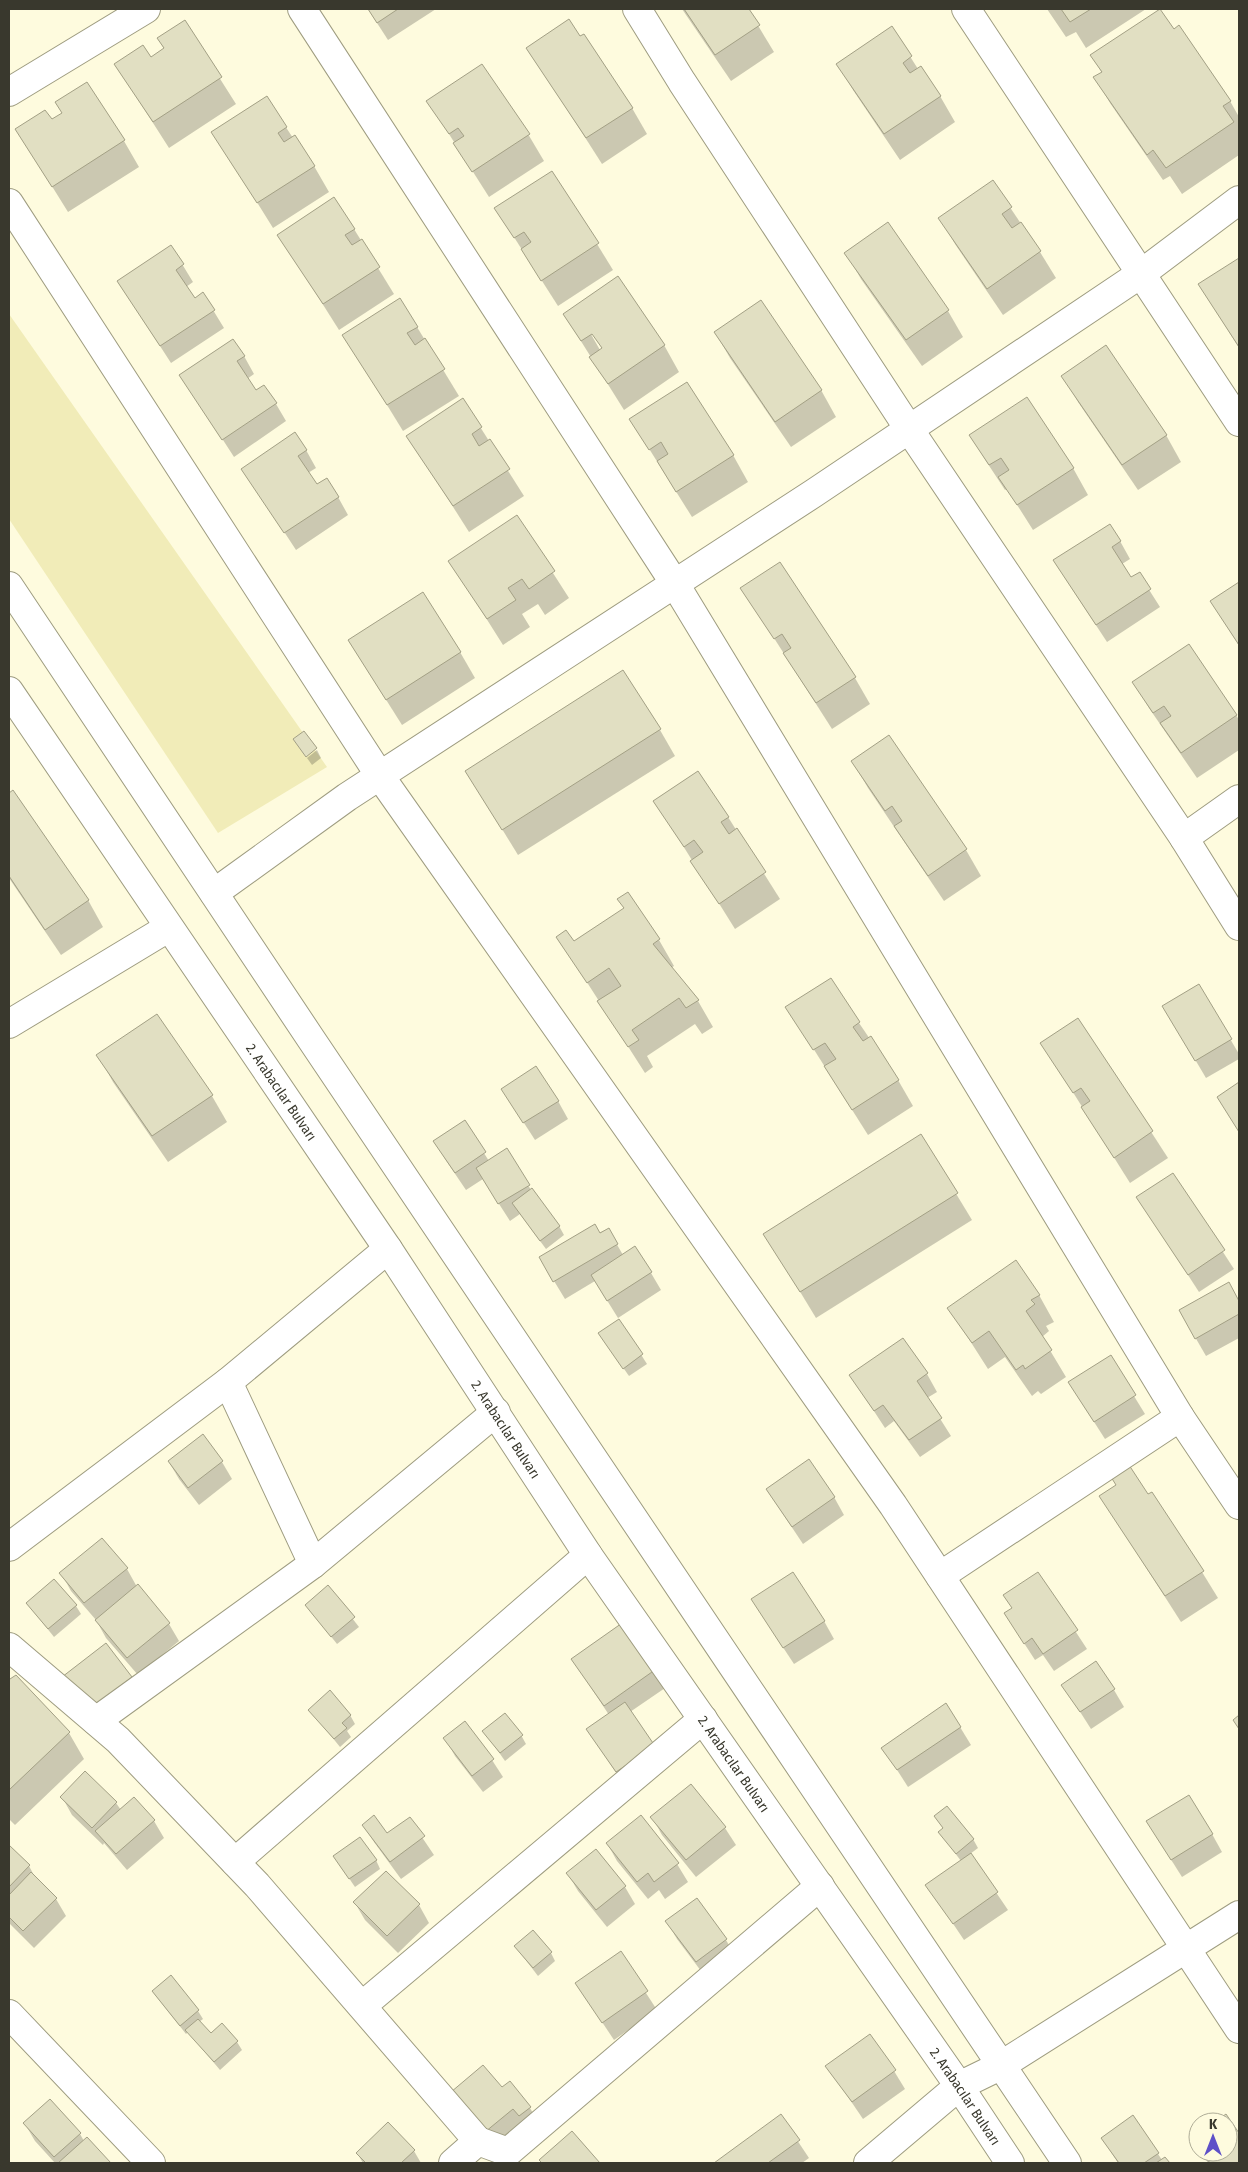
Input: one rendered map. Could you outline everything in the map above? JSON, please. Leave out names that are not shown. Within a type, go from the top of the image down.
[{"type":"street","points":[[9,92],[146,9]]},
{"type":"street","points":[[302,9],[674,584],[1180,1417],[1239,1505]]},
{"type":"street","points":[[637,9],[682,82],[909,429],[1184,838],[1239,926]]},
{"type":"street","points":[[966,9],[1239,422]]},
{"type":"street","points":[[214,894],[347,797],[674,584],[1142,273],[1239,200]]},
{"type":"street","points":[[9,203],[380,776],[893,1505],[1239,2029]]},
{"type":"street","points":[[9,586],[1000,2066],[1067,2163]]},
{"type":"street","name":"2. Arabacılar Bulvarı","points":[[12,704],[388,1249],[588,1555],[959,2086],[1010,2163]]},
{"type":"street","points":[[1184,838],[1239,799]]},
{"type":"street","points":[[13,1012],[168,928]]},
{"type":"street","points":[[9,1547],[228,1382],[388,1249]]},
{"type":"street","points":[[228,1382],[313,1564]]},
{"type":"street","points":[[96,1721],[313,1564],[496,1412]]},
{"type":"street","points":[[940,1576],[1180,1417]]},
{"type":"street","points":[[235,1862],[588,1555]]},
{"type":"street","points":[[9,1648],[118,1740],[235,1862],[363,2006],[478,2142],[512,2158],[820,1886]]},
{"type":"street","points":[[363,2006],[703,1719]]},
{"type":"street","points":[[868,2163],[959,2086],[1000,2066],[1239,1915]]},
{"type":"street","points":[[9,2014],[151,2163]]},
{"type":"street","points":[[453,2163],[478,2142]]},
{"type":"shaded area","points":[[9,314],[327,767],[218,833],[9,519]]},
{"type":"building","points":[[368,9],[398,9],[377,23]]},
{"type":"building","points":[[684,9],[749,9],[760,25],[715,55]]},
{"type":"building","points":[[1061,9],[1091,9],[1070,22]]},
{"type":"building","points":[[1160,9],[1174,29],[1179,25],[1231,101],[1223,106],[1234,122],[1166,168],[1153,150],[1147,155],[1093,77],[1102,72],[1090,55]]},
{"type":"building","points":[[569,19],[580,36],[584,34],[633,108],[586,138],[526,48]]},
{"type":"building","points":[[185,20],[222,77],[153,122],[114,64],[143,45],[151,57],[164,48],[157,38]]},
{"type":"building","points":[[892,26],[912,56],[903,63],[910,73],[921,66],[941,96],[884,134],[836,64]]},
{"type":"building","points":[[482,64],[530,134],[472,172],[453,143],[464,136],[458,128],[449,134],[426,101]]},
{"type":"building","points":[[87,82],[125,140],[52,187],[15,129],[45,110],[52,119],[62,113],[55,102]]},
{"type":"building","points":[[267,96],[287,127],[278,133],[284,142],[295,135],[315,166],[257,203],[211,132]]},
{"type":"building","points":[[552,171],[599,243],[541,281],[521,249],[531,242],[524,232],[514,238],[494,208]]},
{"type":"building","points":[[993,180],[1012,207],[1002,214],[1012,228],[1021,222],[1041,251],[987,289],[938,218]]},
{"type":"building","points":[[334,197],[355,229],[345,235],[352,245],[362,239],[380,267],[323,304],[277,235]]},
{"type":"building","points":[[888,222],[949,310],[906,340],[844,253]]},
{"type":"building","points":[[171,245],[184,264],[176,270],[195,298],[203,292],[215,310],[160,346],[117,281]]},
{"type":"building","points":[[1239,258],[1239,347],[1198,284]]},
{"type":"building","points":[[618,276],[665,345],[608,384],[589,357],[602,348],[592,334],[581,341],[563,314]]},
{"type":"building","points":[[400,298],[418,327],[407,333],[415,345],[425,338],[445,369],[387,405],[342,335]]},
{"type":"building","points":[[761,300],[822,390],[775,422],[714,332]]},
{"type":"building","points":[[233,339],[245,356],[237,361],[256,390],[264,385],[277,403],[222,440],[179,375]]},
{"type":"building","points":[[1106,345],[1167,435],[1122,465],[1061,376]]},
{"type":"building","points":[[687,382],[734,455],[676,492],[657,461],[668,454],[661,442],[649,450],[629,419]]},
{"type":"building","points":[[1027,397],[1074,468],[1017,505],[998,477],[1009,470],[1001,458],[989,465],[969,435]]},
{"type":"building","points":[[463,398],[482,427],[472,434],[479,446],[490,439],[510,469],[453,506],[406,436]]},
{"type":"building","points":[[295,432],[307,450],[298,456],[317,484],[327,478],[339,497],[284,533],[241,469]]},
{"type":"building","points":[[517,515],[555,571],[529,589],[522,579],[508,588],[516,600],[487,619],[448,561]]},
{"type":"building","points":[[1110,524],[1121,541],[1112,547],[1131,577],[1140,572],[1151,589],[1096,625],[1053,560]]},
{"type":"building","points":[[780,562],[856,677],[816,703],[783,653],[791,648],[782,634],[774,639],[740,588]]},
{"type":"building","points":[[1239,582],[1239,645],[1210,601]]},
{"type":"building","points":[[423,592],[461,652],[386,700],[348,640]]},
{"type":"building","points":[[1189,644],[1237,715],[1181,753],[1160,723],[1171,716],[1164,706],[1153,713],[1132,682]]},
{"type":"building","points":[[623,670],[661,729],[502,830],[465,771]]},
{"type":"building","points":[[304,731],[317,748],[306,757],[293,739]]},
{"type":"building","points":[[889,735],[967,849],[928,876],[894,826],[902,821],[892,806],[885,811],[851,761]]},
{"type":"building","points":[[698,771],[729,817],[721,822],[729,834],[737,828],[766,872],[719,904],[690,861],[703,852],[694,840],[684,847],[653,801]]},
{"type":"building","points":[[13,790],[89,900],[45,930],[9,876],[9,793]]},
{"type":"building","points":[[628,892],[660,939],[653,944],[699,1000],[686,1008],[679,998],[632,1030],[639,1040],[628,1047],[597,1001],[621,986],[609,968],[587,983],[556,937],[566,930],[574,941],[624,908],[617,899]]},
{"type":"building","points":[[831,978],[860,1022],[853,1027],[863,1041],[871,1036],[899,1080],[852,1110],[824,1066],[836,1059],[825,1043],[813,1050],[785,1007]]},
{"type":"building","points":[[1199,984],[1232,1039],[1195,1061],[1162,1006]]},
{"type":"building","points":[[157,1014],[213,1095],[152,1136],[96,1055]]},
{"type":"building","points":[[1078,1018],[1153,1131],[1114,1158],[1081,1107],[1090,1101],[1081,1088],[1073,1093],[1040,1043]]},
{"type":"building","points":[[536,1066],[559,1101],[523,1123],[501,1089]]},
{"type":"building","points":[[1239,1082],[1239,1132],[1217,1097]]},
{"type":"building","points":[[465,1120],[486,1152],[455,1173],[433,1141]]},
{"type":"building","points":[[921,1134],[958,1193],[800,1292],[763,1234]]},
{"type":"building","points":[[507,1148],[530,1185],[498,1204],[476,1168]]},
{"type":"building","points":[[1173,1173],[1225,1250],[1188,1275],[1136,1197]]},
{"type":"building","points":[[532,1188],[560,1226],[540,1241],[512,1203]]},
{"type":"building","points":[[595,1224],[600,1233],[609,1228],[618,1244],[553,1282],[539,1257]]},
{"type":"building","points":[[635,1246],[652,1272],[607,1301],[591,1275]]},
{"type":"building","points":[[1016,1260],[1040,1295],[1031,1300],[1035,1304],[1026,1311],[1052,1350],[1025,1369],[1023,1365],[1016,1370],[989,1331],[972,1343],[947,1308]]},
{"type":"building","points":[[1229,1282],[1239,1301],[1239,1314],[1195,1339],[1179,1310]]},
{"type":"building","points":[[619,1319],[643,1354],[623,1369],[598,1333]]},
{"type":"building","points":[[903,1338],[928,1373],[917,1381],[942,1418],[909,1440],[883,1405],[874,1411],[849,1375]]},
{"type":"building","points":[[1111,1355],[1136,1395],[1094,1422],[1068,1382]]},
{"type":"building","points":[[203,1434],[223,1461],[188,1488],[168,1461]]},
{"type":"building","points":[[809,1459],[835,1497],[792,1527],[766,1489]]},
{"type":"building","points":[[1129,1465],[1148,1494],[1152,1492],[1204,1571],[1165,1596],[1099,1496],[1116,1485],[1111,1477]]},
{"type":"building","points":[[102,1538],[128,1568],[84,1603],[59,1573]]},
{"type":"building","points":[[793,1572],[825,1621],[783,1648],[751,1599]]},
{"type":"building","points":[[1038,1572],[1078,1630],[1043,1654],[1032,1638],[1024,1644],[1004,1613],[1012,1608],[1003,1595]]},
{"type":"building","points":[[54,1579],[77,1605],[48,1629],[26,1603]]},
{"type":"building","points":[[138,1584],[170,1623],[127,1658],[95,1620]]},
{"type":"building","points":[[328,1585],[355,1617],[331,1637],[305,1605]]},
{"type":"building","points":[[625,1621],[659,1667],[604,1706],[571,1659]]},
{"type":"building","points":[[106,1643],[132,1677],[88,1711],[62,1677]]},
{"type":"building","points":[[1096,1661],[1115,1689],[1080,1712],[1061,1685]]},
{"type":"building","points":[[16,1675],[70,1732],[9,1790],[9,1678]]},
{"type":"building","points":[[330,1690],[351,1715],[342,1723],[347,1728],[334,1739],[308,1710]]},
{"type":"building","points":[[625,1702],[655,1746],[616,1772],[586,1729]]},
{"type":"building","points":[[946,1703],[961,1727],[897,1770],[881,1748]]},
{"type":"building","points":[[505,1713],[523,1735],[500,1753],[482,1731]]},
{"type":"building","points":[[1239,1715],[1239,1729],[1233,1720]]},
{"type":"building","points":[[465,1721],[494,1759],[472,1776],[443,1738]]},
{"type":"building","points":[[85,1771],[117,1802],[92,1828],[60,1797]]},
{"type":"building","points":[[691,1784],[726,1827],[686,1860],[650,1817]]},
{"type":"building","points":[[1189,1795],[1213,1834],[1171,1860],[1146,1821]]},
{"type":"building","points":[[134,1797],[155,1820],[116,1854],[95,1831]]},
{"type":"building","points":[[947,1806],[974,1839],[956,1854],[938,1832],[943,1828],[934,1816]]},
{"type":"building","points":[[374,1815],[387,1833],[410,1817],[425,1836],[390,1862],[362,1825]]},
{"type":"building","points":[[641,1815],[679,1863],[654,1882],[648,1873],[637,1882],[606,1843]]},
{"type":"building","points":[[360,1837],[377,1860],[349,1879],[333,1856]]},
{"type":"building","points":[[9,1845],[30,1865],[9,1887]]},
{"type":"building","points":[[596,1849],[626,1886],[596,1910],[566,1873]]},
{"type":"building","points":[[971,1853],[998,1892],[953,1924],[925,1885]]},
{"type":"building","points":[[386,1871],[420,1904],[387,1936],[353,1902]]},
{"type":"building","points":[[31,1872],[57,1898],[23,1931],[9,1917],[9,1895]]},
{"type":"building","points":[[697,1898],[727,1939],[696,1962],[665,1921]]},
{"type":"building","points":[[533,1930],[552,1952],[533,1968],[514,1946]]},
{"type":"building","points":[[621,1951],[648,1991],[602,2023],[575,1983]]},
{"type":"building","points":[[171,1975],[199,2010],[180,2026],[152,1991]]},
{"type":"building","points":[[198,2019],[211,2033],[222,2023],[238,2041],[214,2062],[185,2030]]},
{"type":"building","points":[[870,2034],[896,2070],[852,2102],[825,2066]]},
{"type":"building","points":[[483,2065],[502,2087],[510,2081],[531,2107],[519,2116],[513,2109],[485,2132],[451,2092]]},
{"type":"building","points":[[50,2099],[81,2133],[54,2157],[23,2123]]},
{"type":"building","points":[[781,2114],[800,2140],[768,2163],[714,2163]]},
{"type":"building","points":[[1133,2115],[1159,2153],[1144,2163],[1119,2163],[1101,2138]]},
{"type":"building","points":[[388,2122],[415,2150],[401,2163],[366,2163],[356,2153]]},
{"type":"building","points":[[572,2131],[600,2163],[542,2163],[539,2160]]},
{"type":"building","points":[[1238,2132],[1239,2133],[1238,2162]]},
{"type":"building","points":[[87,2137],[111,2163],[58,2163]]},
{"type":"building","points":[[1165,2157],[1170,2163],[1156,2163]]},
{"type":"building","points":[[1209,2162],[1238,2162],[1237,2163]]}]
